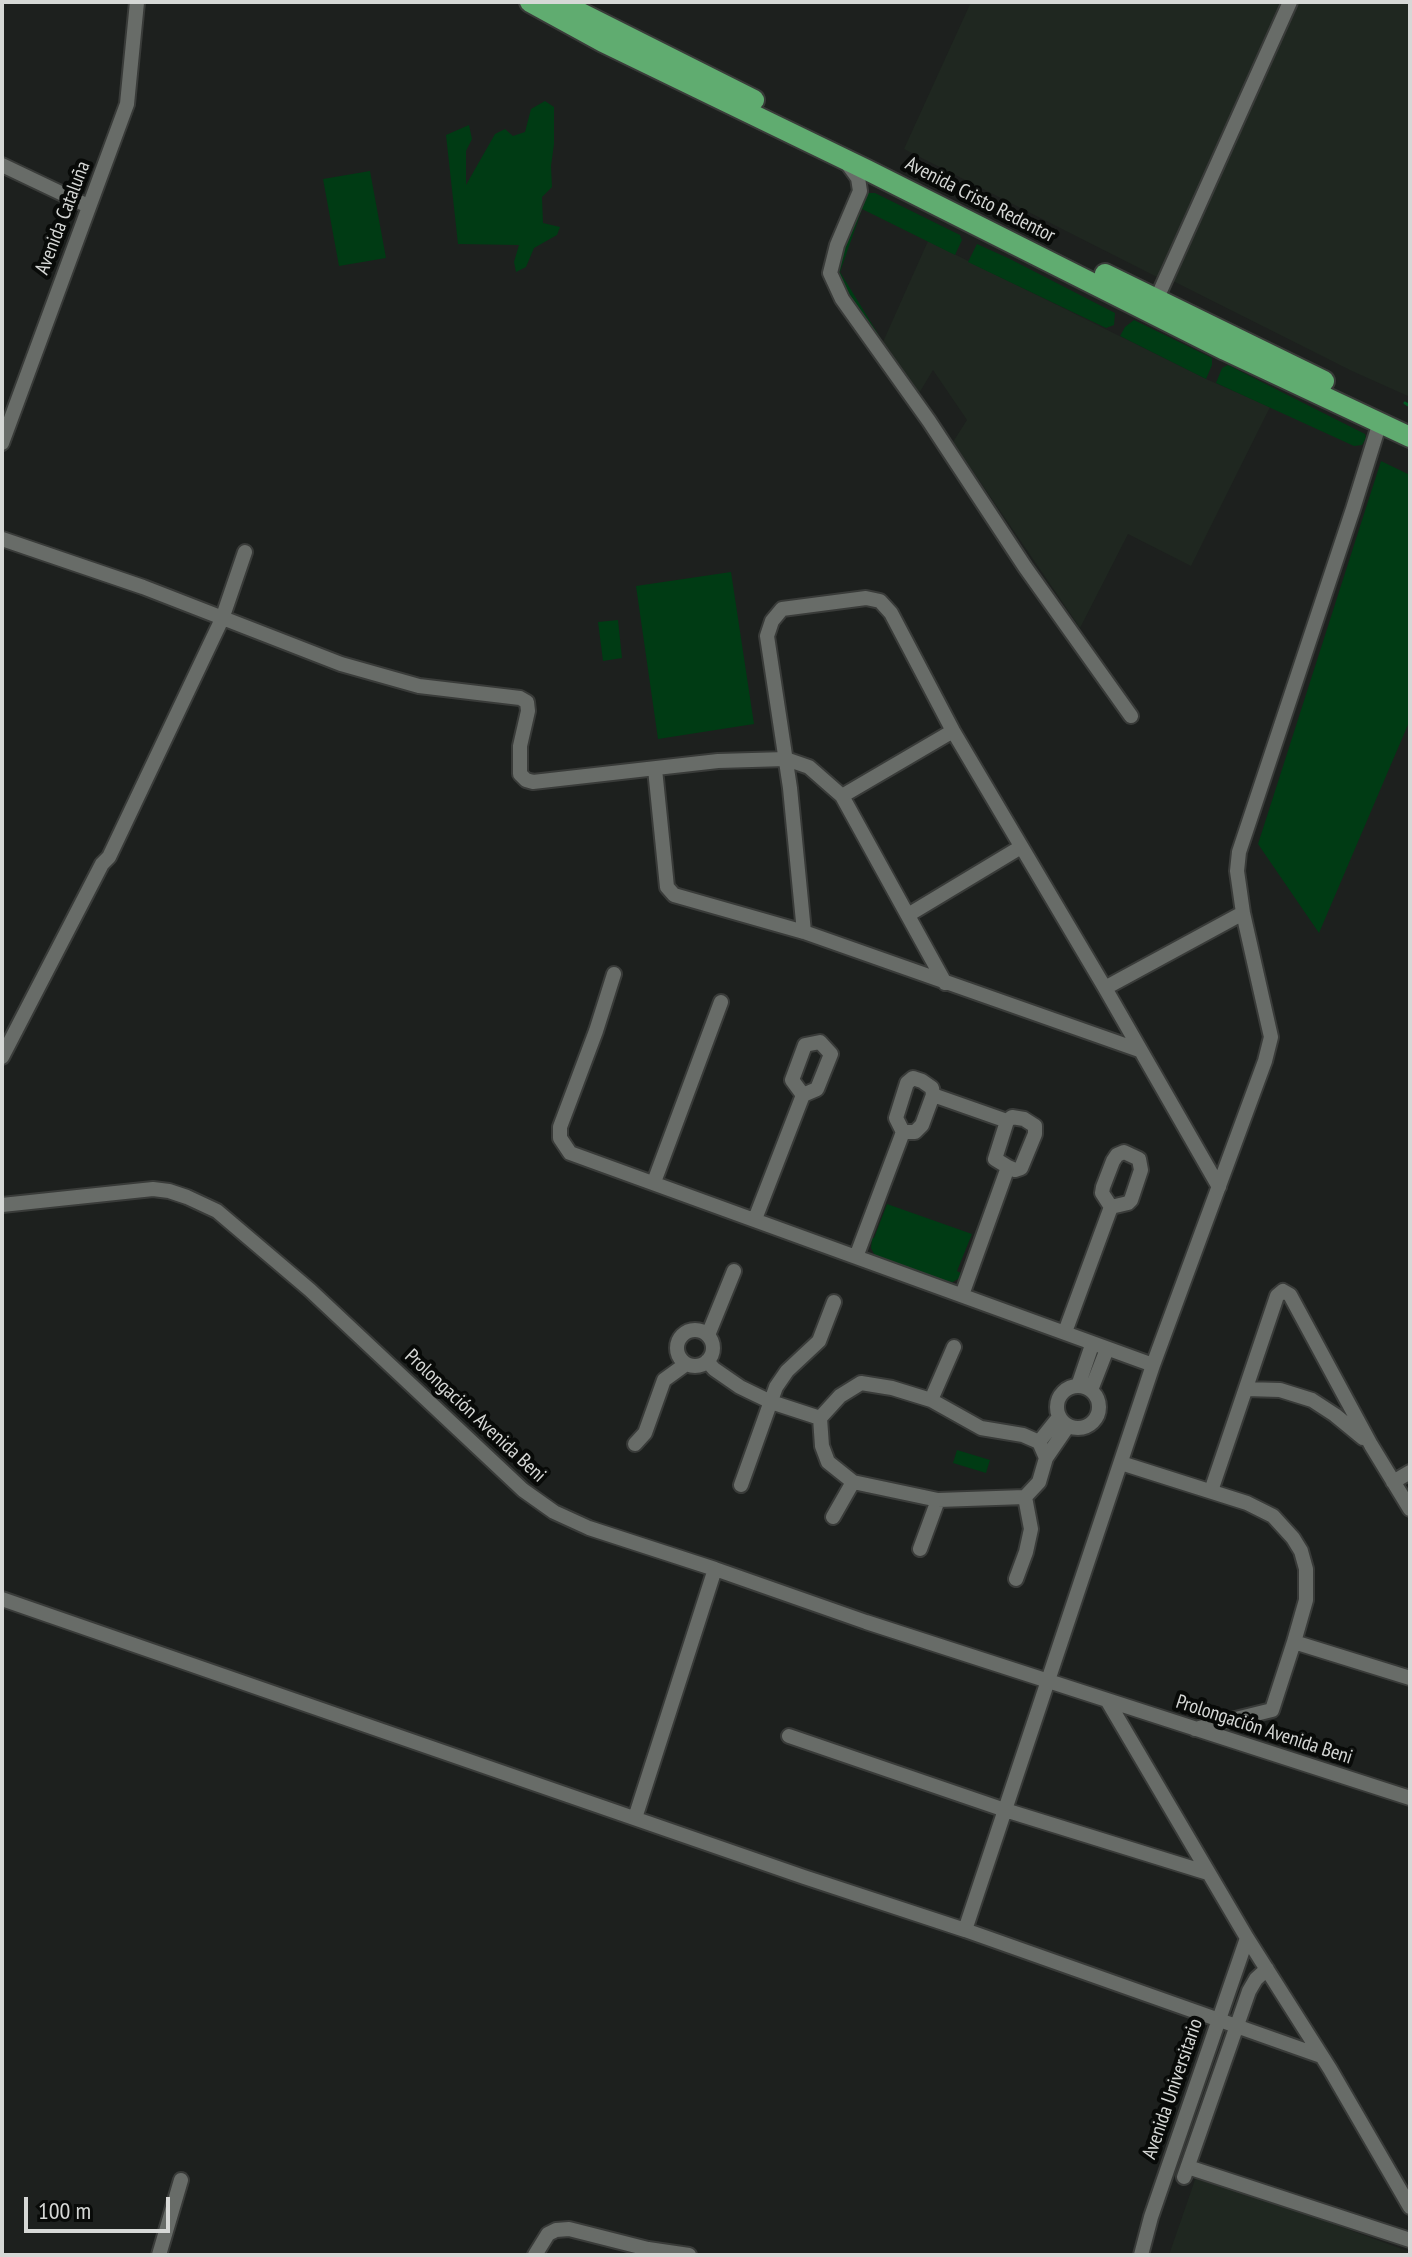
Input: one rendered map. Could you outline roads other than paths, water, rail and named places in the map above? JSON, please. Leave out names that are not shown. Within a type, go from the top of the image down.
[{"type":"highway","name":"Avenida Cristo Redentor","points":[[530,2],[603,42],[843,158],[1225,350],[1410,437]]},
{"type":"highway","name":"Avenida Cristo Redentor","points":[[573,5],[1022,234],[1410,423]]},
{"type":"street","name":"Avenida Cataluña","points":[[2,443],[127,104],[137,2]]},
{"type":"street","points":[[1157,298],[1290,2]]},
{"type":"street","points":[[843,158],[855,172],[860,191]]},
{"type":"street","points":[[2,165],[88,206]]},
{"type":"street","points":[[902,188],[867,186],[860,191],[837,245],[830,273],[842,299],[1131,716]]},
{"type":"street","points":[[965,1930],[1153,1365],[1265,1061],[1271,1037],[1243,913],[1237,871],[1239,852],[1380,422]]},
{"type":"street","points":[[2,539],[143,587],[341,664],[419,686],[520,698],[527,702],[528,711],[520,746],[520,774],[533,782],[718,761],[786,759],[809,767],[842,796],[945,983]]},
{"type":"street","points":[[2,1057],[102,864],[109,857],[222,619],[245,552]]},
{"type":"street","points":[[804,932],[786,759],[767,636],[772,621],[782,609],[866,598],[880,601],[891,613],[953,731],[1219,1187]]},
{"type":"street","points":[[842,796],[953,731]]},
{"type":"street","points":[[655,769],[667,887],[674,895],[804,932],[1139,1050]]},
{"type":"street","points":[[908,915],[1021,847]]},
{"type":"street","points":[[1105,988],[1243,913]]},
{"type":"street","points":[[614,974],[560,1127],[560,1138],[570,1153],[1153,1365]]},
{"type":"street","points":[[654,1182],[721,1002]]},
{"type":"street","points":[[856,1257],[903,1132],[896,1118],[907,1083],[913,1078],[932,1088],[933,1095],[922,1125],[915,1132],[903,1132]]},
{"type":"street","points":[[755,1219],[803,1095]]},
{"type":"street","points":[[933,1095],[1007,1121]]},
{"type":"street","points":[[1012,1117],[1024,1119],[1035,1126],[1035,1134],[1021,1168],[1015,1170],[1008,1167],[995,1159],[1007,1121],[1012,1117]]},
{"type":"street","points":[[962,1295],[1008,1167]]},
{"type":"street","name":"Prolongación Avenida Beni","points":[[2,1205],[153,1189],[187,1197],[217,1211],[310,1290],[523,1490],[554,1512],[589,1528],[1048,1680]]},
{"type":"street","points":[[1065,1332],[1111,1207]]},
{"type":"street","points":[[708,1335],[734,1271]]},
{"type":"street","points":[[1211,1491],[1277,1296],[1283,1291],[1287,1292],[1410,1509]]},
{"type":"street","points":[[741,1485],[776,1387],[787,1371],[819,1341],[834,1302]]},
{"type":"street","points":[[697,1330],[708,1335],[713,1351],[707,1361],[697,1366],[686,1364],[677,1354],[680,1336],[697,1330]]},
{"type":"street","points":[[931,1400],[954,1347]]},
{"type":"street","points":[[1084,1388],[1100,1347]]},
{"type":"street","points":[[707,1361],[740,1387],[771,1402],[820,1418]]},
{"type":"street","points":[[635,1444],[645,1433],[664,1380],[686,1364]]},
{"type":"street","points":[[1046,1458],[1039,1442],[1023,1435],[981,1428],[931,1400],[892,1388],[861,1383],[840,1396],[820,1418],[822,1446],[828,1462],[853,1482],[938,1500],[1025,1497],[1039,1482],[1046,1458],[1063,1422],[1057,1403],[1060,1396],[1064,1391],[1084,1388],[1099,1401],[1098,1416],[1088,1426],[1082,1428],[1063,1422]]},
{"type":"street","points":[[1246,1389],[1280,1390],[1312,1400],[1371,1445]]},
{"type":"street","points":[[1039,1442],[1063,1422]]},
{"type":"street","points":[[1121,1463],[1247,1503],[1273,1516],[1301,1551],[1308,1584],[1305,1609],[1272,1710],[1195,1729]]},
{"type":"street","points":[[1393,1482],[1410,1472]]},
{"type":"street","points":[[833,1517],[853,1482]]},
{"type":"street","points":[[1016,1579],[1031,1529],[1025,1497]]},
{"type":"street","points":[[920,1549],[938,1500]]},
{"type":"street","points":[[635,1818],[715,1569]]},
{"type":"street","points":[[2,1599],[965,1930],[1321,2056]]},
{"type":"street","points":[[1294,1642],[1408,1677],[1410,1660]]},
{"type":"street","points":[[1048,1680],[1107,1700],[1410,2207]]},
{"type":"street","name":"Prolongación Avenida Beni","points":[[1107,1700],[1410,1798]]},
{"type":"street","points":[[789,1736],[1005,1810],[1208,1873]]},
{"type":"street","name":"Avenida Universitario","points":[[1141,2255],[1151,2217],[1247,1938]]},
{"type":"street","points":[[1267,1969],[1249,1991],[1186,2172],[1410,2240]]},
{"type":"street","points":[[159,2255],[181,2180]]},
{"type":"street","points":[[535,2255],[548,2234],[569,2229],[647,2252],[689,2255]]},
{"type":"waterway","points":[[1405,403],[1410,406]]}]
